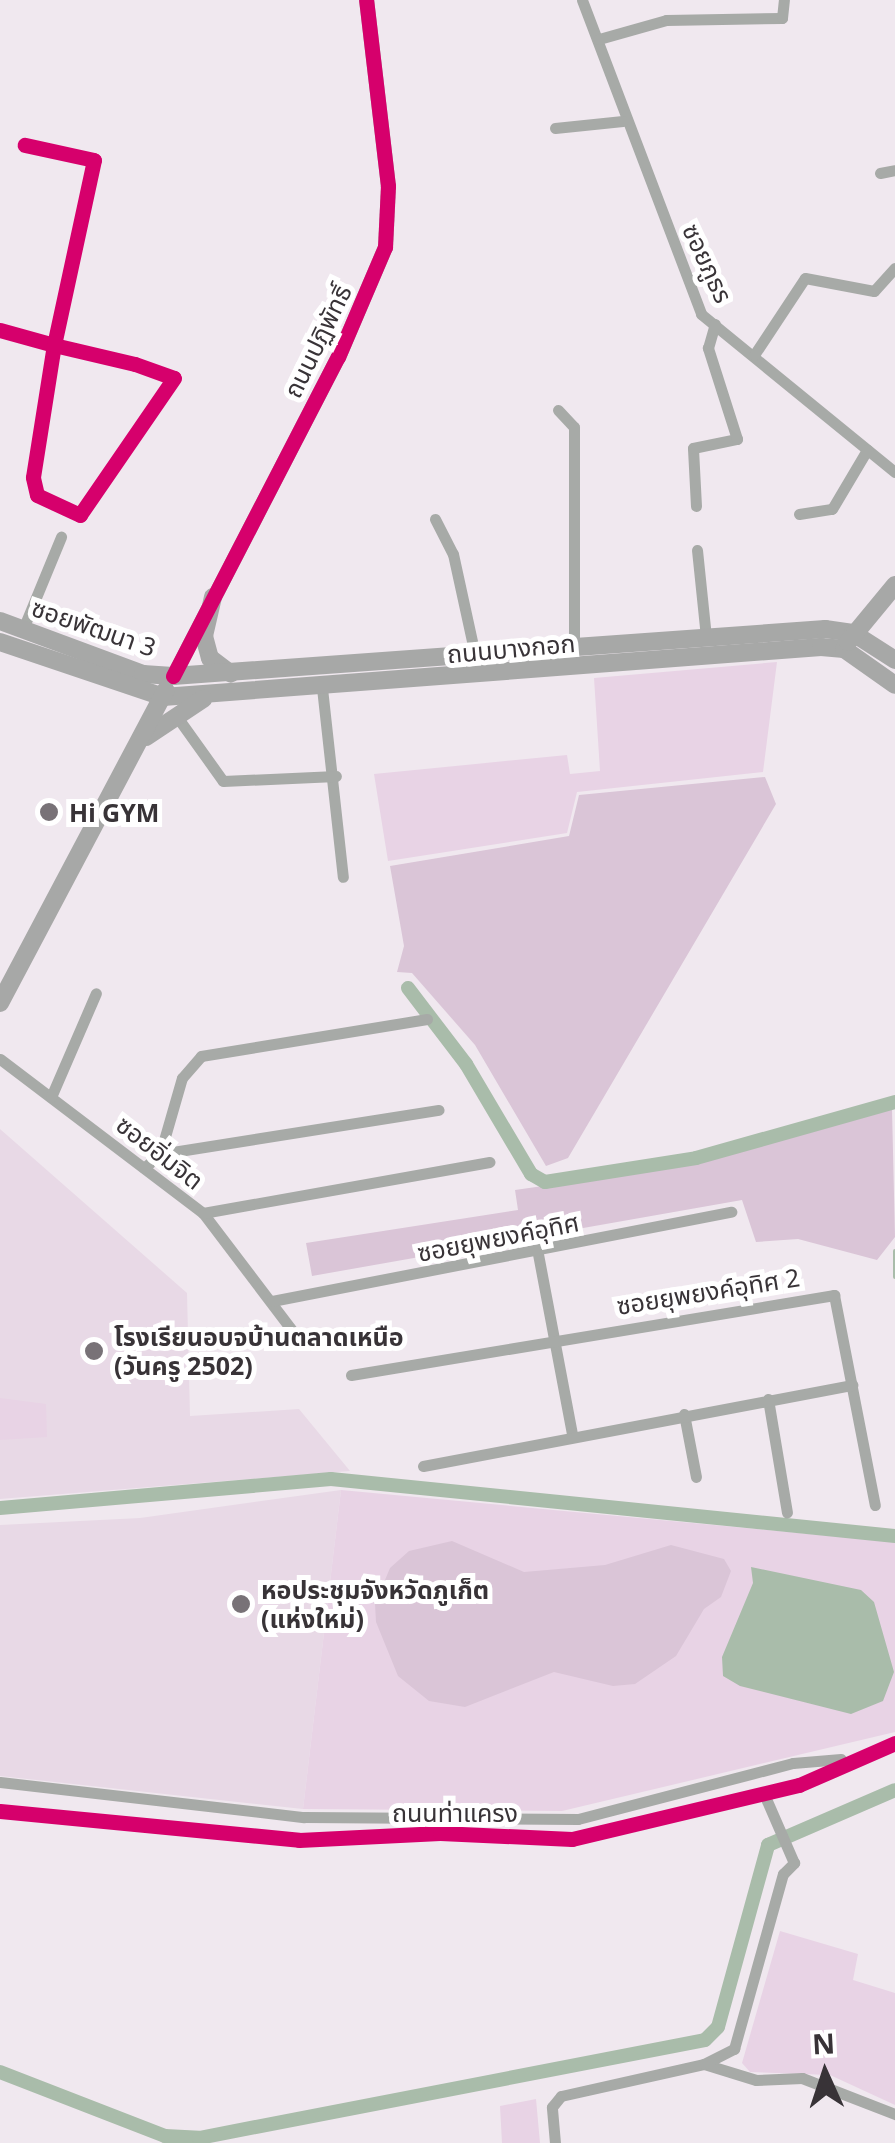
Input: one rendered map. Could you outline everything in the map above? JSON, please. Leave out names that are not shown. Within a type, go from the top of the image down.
[{"type":"main road","points":[[848,641],[895,584]]},
{"type":"main road","points":[[213,597],[204,636],[210,658],[231,674]]},
{"type":"main road","name":"ซอยพัฒนา 3","points":[[0,621],[143,674],[173,676]]},
{"type":"main road","name":"ถนนบางกอก","points":[[173,676],[825,629],[848,641]]},
{"type":"main road","points":[[848,641],[895,660]]},
{"type":"main road","points":[[848,641],[895,684]]},
{"type":"main road","name":"ถนนบางกอก","points":[[163,697],[322,688],[848,641]]},
{"type":"main road","name":"ซอยพัฒนา 3","points":[[0,642],[163,697]]},
{"type":"main road","points":[[0,1003],[173,676]]},
{"type":"main road","points":[[138,744],[174,714],[218,694]]},
{"type":"street","name":"ถนนปฏิพัทธิ์","points":[[173,676],[338,357],[385,247],[388,186],[366,0]]},
{"type":"street","name":"ซอยภูธร","points":[[582,0],[599,38],[623,121],[701,314],[895,472]]},
{"type":"street","points":[[599,38],[666,20],[782,18],[784,0]]},
{"type":"street","points":[[556,128],[623,121]]},
{"type":"street","points":[[0,330],[54,345],[174,378],[87,507],[69,514],[38,495],[33,477],[54,345],[94,160],[25,144]]},
{"type":"street","points":[[880,173],[895,170]]},
{"type":"street","points":[[754,354],[805,278],[874,291],[895,268]]},
{"type":"street","points":[[696,506],[693,448],[737,439],[708,348],[714,324]]},
{"type":"street","points":[[558,410],[574,427],[574,647]]},
{"type":"street","points":[[799,514],[832,509],[867,450]]},
{"type":"street","points":[[435,519],[453,554],[475,655]]},
{"type":"street","points":[[23,629],[61,537]]},
{"type":"street","points":[[696,550],[706,637]]},
{"type":"street","points":[[322,688],[336,776],[343,877]]},
{"type":"street","points":[[174,714],[223,781],[336,776]]},
{"type":"street","points":[[51,1097],[96,992]]},
{"type":"street","points":[[160,1154],[182,1078],[202,1056],[427,1019]]},
{"type":"street","name":"ซอยอิ่มจิต","points":[[0,1059],[203,1213],[298,1338]]},
{"type":"street","points":[[144,1168],[160,1154],[440,1110]]},
{"type":"street","points":[[203,1213],[490,1162]]},
{"type":"street","name":"ซอยยุพยงค์อุทิศ","points":[[272,1301],[538,1254],[731,1212]]},
{"type":"street","points":[[538,1254],[572,1434]]},
{"type":"street","name":"ซอยยุพยงค์อุทิศ 2","points":[[556,1337],[834,1295],[852,1385]]},
{"type":"street","points":[[351,1374],[556,1337]]},
{"type":"street","points":[[422,1466],[572,1434],[852,1385],[875,1505]]},
{"type":"street","points":[[768,1399],[787,1512]]},
{"type":"street","points":[[684,1414],[696,1477]]},
{"type":"street","name":"ถนนท่าแครง","points":[[0,1810],[299,1840],[440,1832],[572,1840],[764,1794],[895,1743]]},
{"type":"street","name":"ถนนท่าแครง","points":[[0,1782],[304,1817],[578,1819],[792,1762],[850,1758]]},
{"type":"street","points":[[556,2143],[552,2107],[562,2096],[704,2064],[734,2049],[783,1874],[794,1863],[764,1794]]},
{"type":"street","points":[[372,1816],[372,1836]]},
{"type":"street","points":[[704,2064],[756,2080],[802,2078],[895,2114]]},
{"type":"shaded area","points":[[777,662],[763,772],[577,792],[567,833],[388,861],[374,774],[567,755],[570,774],[600,771],[594,678]]},
{"type":"shaded area","points":[[765,777],[776,804],[568,1158],[546,1166],[475,1045],[412,973],[397,972],[404,946],[390,866],[569,836],[579,795]]},
{"type":"shaded area","points":[[892,1109],[895,1237],[877,1260],[798,1239],[756,1242],[742,1200],[312,1276],[306,1243],[518,1210],[515,1190],[697,1164]]},
{"type":"shaded area","name":"โรงเรียนอบจบ้านตลาดเหนือ (วันครู 2502)","points":[[0,1129],[187,1293],[190,1416],[299,1409],[350,1471],[0,1499]]},
{"type":"shaded area","points":[[0,1398],[46,1404],[47,1437],[0,1440]]},
{"type":"shaded area","points":[[341,1490],[303,1809],[0,1776],[0,1525],[140,1518]]},
{"type":"shaded area","points":[[341,1490],[895,1542],[895,1732],[562,1811],[303,1809]]},
{"type":"shaded area","points":[[452,1541],[524,1572],[605,1565],[671,1545],[724,1559],[731,1571],[721,1597],[704,1609],[676,1656],[635,1684],[613,1686],[554,1672],[465,1707],[429,1701],[398,1676],[376,1622],[375,1604],[390,1568],[409,1551]]},
{"type":"shaded area","points":[[751,1567],[861,1590],[874,1602],[894,1672],[883,1701],[851,1714],[740,1686],[723,1676],[722,1657],[753,1583]]},
{"type":"shaded area","points":[[780,1931],[858,1954],[853,1980],[895,1993],[895,2105],[830,2075],[750,2072],[742,2063]]},
{"type":"shaded area","points":[[536,2099],[540,2143],[502,2143],[500,2106]]},
{"type":"waterway","points":[[408,988],[466,1064],[531,1174],[545,1182],[696,1158],[895,1102]]},
{"type":"waterway","points":[[895,1251],[895,1277]]},
{"type":"waterway","points":[[0,1508],[331,1479],[895,1536]]},
{"type":"waterway","points":[[0,2072],[165,2136],[199,2138],[705,2040],[718,2027],[768,1845],[895,1790]]},
{"type":"cycle path","points":[[173,676],[338,357],[385,247],[388,186],[366,0]]},
{"type":"cycle path","points":[[0,330],[54,345],[135,364],[174,378],[80,515],[37,495],[33,477],[54,345],[94,160],[25,145]]},
{"type":"cycle path","points":[[0,1811],[299,1840],[440,1833],[572,1839],[799,1785],[895,1743]]},
{"type":"place","name":"Hi GYM","points":[[49,812]]},
{"type":"place","name":"โรงเรียนอบจบ้านตลาดเหนือ (วันครู 2502)","points":[[94,1351]]},
{"type":"place","name":"หอประชุมจังหวัดภูเก็ต (แห่งใหม่)","points":[[241,1604]]}]
